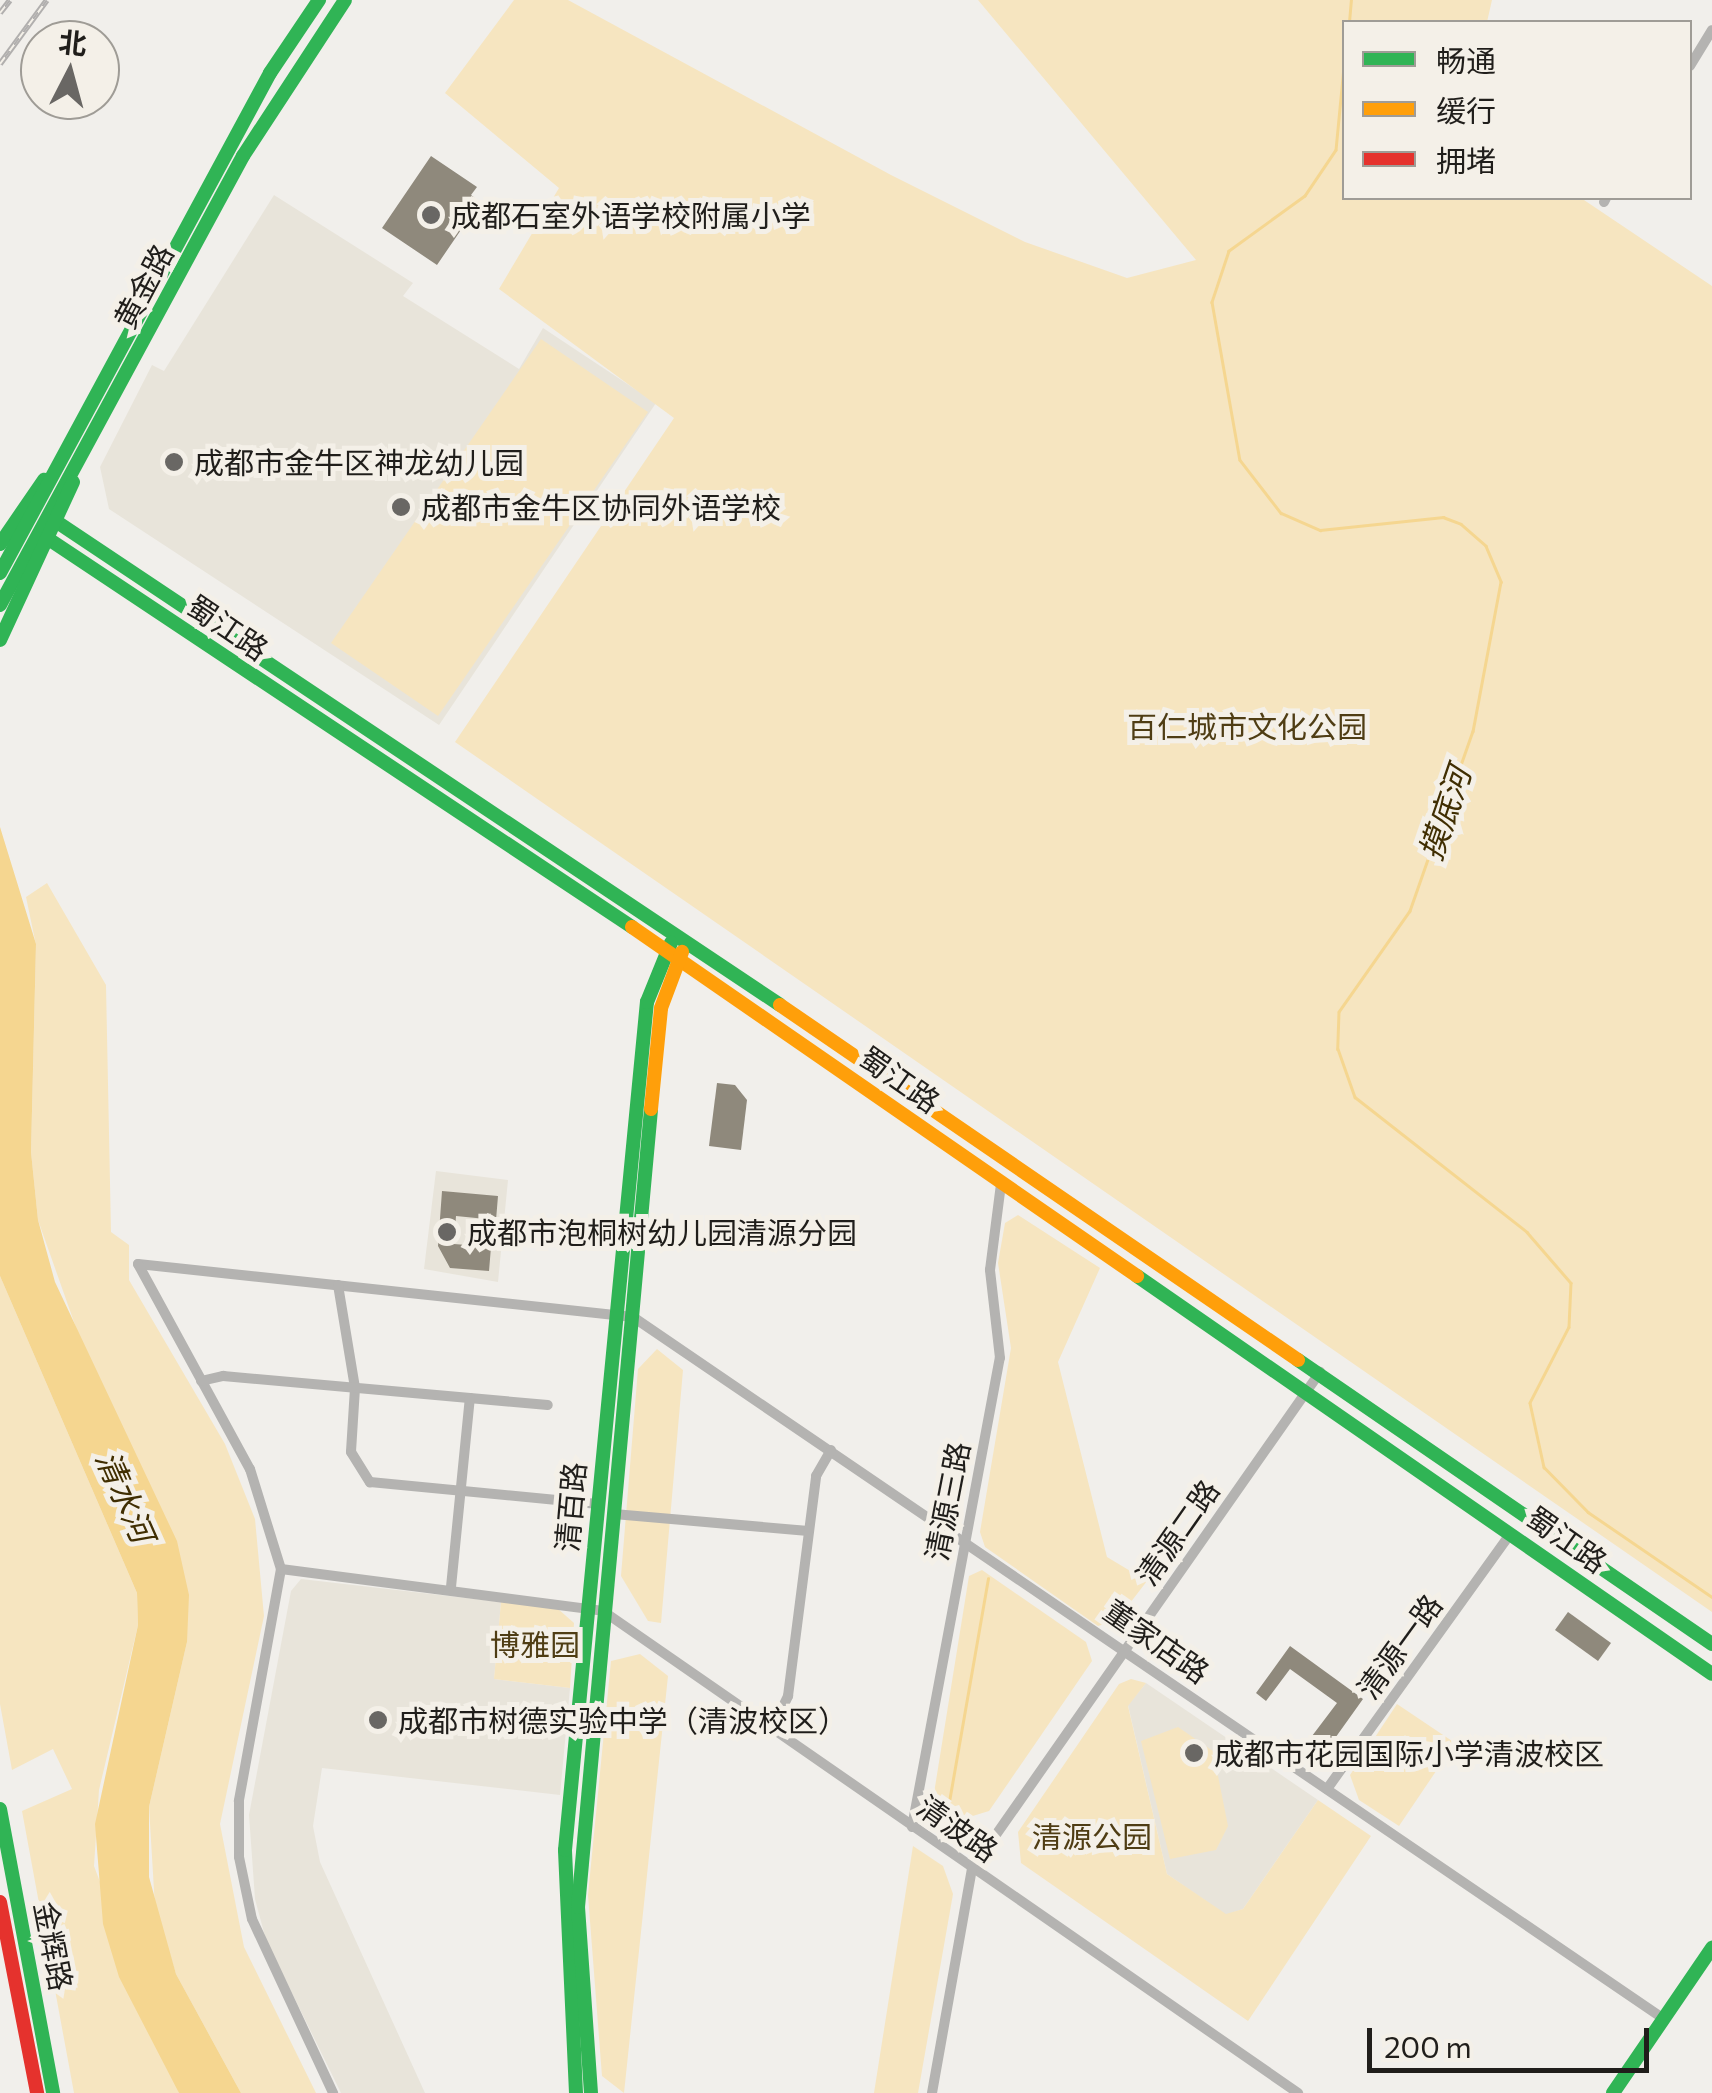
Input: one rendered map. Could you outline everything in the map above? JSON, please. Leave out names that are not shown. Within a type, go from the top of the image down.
[{"type":"street","name":"黄金路","points":[[0,573],[270,73],[319,0]]},
{"type":"street","name":"黄金路","points":[[0,605],[243,156],[345,0]]},
{"type":"street","points":[[1692,63],[1712,30]]},
{"type":"street","points":[[0,544],[70,443]]},
{"type":"street","points":[[0,640],[50,540],[88,444]]},
{"type":"street","name":"蜀江路","points":[[57,522],[683,938],[1320,1371],[1712,1644]]},
{"type":"street","name":"蜀江路","points":[[50,540],[673,954],[1712,1674]]},
{"type":"street","name":"清百路","points":[[591,2093],[578,1907],[596,1608],[598,1504],[648,1002],[683,938]]},
{"type":"street","name":"清百路","points":[[576,2093],[564,1850],[596,1608],[614,1514],[660,1008],[673,954]]},
{"type":"street","name":"清源三路","points":[[912,1827],[1000,1358],[990,1270],[1002,1184]]},
{"type":"street","name":"董家店路","points":[[200,1381],[138,1264],[633,1317],[1664,2019]]},
{"type":"street","points":[[338,1285],[355,1388],[356,1470],[370,1482],[598,1504]]},
{"type":"street","name":"清源二路","points":[[972,1869],[1320,1371]]},
{"type":"street","points":[[200,1381],[355,1388],[548,1405]]},
{"type":"street","points":[[200,1381],[250,1468],[282,1569],[239,1801],[238,1857],[252,1920],[333,2093]]},
{"type":"street","points":[[452,1587],[470,1398]]},
{"type":"street","points":[[772,1729],[788,1696],[816,1476],[830,1450]]},
{"type":"street","points":[[614,1514],[808,1531]]},
{"type":"street","name":"清源一路","points":[[1328,1788],[1510,1533]]},
{"type":"street","points":[[282,1569],[452,1587],[596,1608]]},
{"type":"street","name":"清波路","points":[[596,1608],[1298,2093]]},
{"type":"street","name":"金辉路","points":[[0,1809],[53,2093]]},
{"type":"street","points":[[932,2093],[972,1869]]},
{"type":"street","name":"金辉路","points":[[0,1902],[37,2093]]},
{"type":"street","points":[[1613,2093],[1712,1948]]},
{"type":"shaded area","name":"成都市金牛区协同外语学校","points":[[274,195],[413,283],[403,296],[519,369],[543,328],[656,403],[439,725],[109,509],[100,467],[152,365],[164,371]]},
{"type":"shaded area","points":[[436,1171],[508,1180],[498,1282],[424,1269]]},
{"type":"shaded area","points":[[301,1579],[501,1602],[494,1679],[570,1688],[560,1795],[322,1768],[313,1826],[320,1862],[425,2093],[341,2093],[266,1940],[255,1899],[249,1815],[291,1591]]},
{"type":"shaded area","name":"成都市花园国际小学清波校区","points":[[1146,1683],[1318,1800],[1243,1909],[1226,1915],[1167,1874],[1128,1705]]},
{"type":"green space","name":"百仁城市文化公园","points":[[514,0],[568,0],[891,175],[1025,242],[1127,278],[1196,260],[978,0],[1492,0],[1487,20],[1342,20],[1342,200],[1584,200],[1712,286],[1712,1612],[455,742],[674,418],[499,289],[559,188],[445,93]]},
{"type":"green space","points":[[541,339],[648,412],[438,716],[331,643]]},
{"type":"green space","points":[[47,883],[106,985],[111,1232],[129,1245],[129,1280],[225,1444],[255,1519],[264,1616],[220,1824],[244,1947],[316,2093],[241,2093],[176,1974],[155,1907],[149,1807],[187,1642],[38,1220],[31,1152],[36,945],[26,897]]},
{"type":"green space","points":[[1018,1215],[1100,1268],[1058,1362],[1107,1557],[1147,1581],[1117,1620],[1098,1626],[985,1547],[980,1532],[1011,1348],[998,1263],[1005,1223]]},
{"type":"green space","points":[[0,1276],[137,1593],[138,1625],[99,1790],[94,1866],[179,2093],[74,2093],[22,1811],[72,1789],[53,1749],[12,1770],[0,1704]]},
{"type":"green space","points":[[657,1349],[683,1370],[661,1623],[648,1621],[621,1576],[638,1369]]},
{"type":"green space","points":[[982,1570],[1086,1642],[1092,1661],[989,1811],[940,1826],[930,1818],[969,1576]]},
{"type":"green space","name":"博雅园","points":[[501,1602],[557,1608],[574,1623],[570,1688],[494,1679]]},
{"type":"green space","points":[[640,1654],[668,1676],[624,2093],[602,2076],[588,1895],[611,1661]]},
{"type":"green space","name":"清源公园","points":[[1131,1679],[1146,1683],[1128,1706],[1167,1874],[1226,1914],[1243,1909],[1318,1800],[1371,1836],[1248,2021],[1021,1863],[1018,1832],[1119,1684]]},
{"type":"green space","points":[[1397,1704],[1455,1743],[1399,1826],[1359,1800],[1350,1775]]},
{"type":"green space","points":[[1178,1727],[1213,1751],[1228,1826],[1216,1850],[1170,1859],[1141,1741]]},
{"type":"green space","points":[[913,1846],[943,1866],[953,1894],[918,2093],[874,2093]]},
{"type":"water","name":"清水河","points":[[0,827],[36,944],[31,1152],[38,1220],[55,1282],[177,1541],[189,1595],[187,1642],[149,1807],[149,1877],[176,1974],[241,2093],[179,2093],[119,1977],[103,1924],[95,1824],[138,1625],[137,1593],[0,1276]]},
{"type":"building","name":"成都石室外语学校附属小学","points":[[431,156],[477,187],[471,195],[480,202],[437,265],[382,228]]},
{"type":"building","points":[[717,1083],[735,1085],[747,1100],[741,1150],[709,1146]]},
{"type":"building","name":"成都市泡桐树幼儿园清源分园","points":[[442,1191],[498,1196],[496,1220],[456,1216],[454,1244],[491,1247],[489,1271],[450,1268],[438,1246]]},
{"type":"building","points":[[1568,1612],[1611,1643],[1598,1661],[1555,1630]]},
{"type":"building","points":[[1290,1646],[1363,1699],[1328,1748],[1312,1736],[1337,1703],[1290,1669],[1266,1701],[1256,1693]]},
{"type":"waterway","name":"摸底河","points":[[1349,20],[1351,0]]},
{"type":"waterway","name":"摸底河","points":[[1342,88],[1336,150],[1305,196],[1229,251],[1212,302],[1240,460],[1281,513],[1320,530],[1443,517],[1461,524],[1486,546],[1501,582],[1473,731],[1410,911],[1339,1012],[1338,1049],[1355,1097],[1527,1232],[1571,1283],[1569,1327],[1530,1403],[1544,1467],[1588,1512],[1712,1597]]},
{"type":"waterway","points":[[946,1819],[988,1579]]},
{"type":"railway","points":[[0,13],[10,0]]},
{"type":"railway","points":[[0,64],[47,0]]},
{"type":"traffic: fast","points":[[0,573],[270,73],[319,0]]},
{"type":"traffic: fast","points":[[0,605],[243,156],[345,0]]},
{"type":"traffic: fast","points":[[0,544],[44,480]]},
{"type":"traffic: fast","points":[[0,640],[73,482]]},
{"type":"traffic: fast","points":[[57,522],[780,1005]]},
{"type":"traffic: fast","points":[[50,540],[632,927]]},
{"type":"traffic: fast","points":[[576,2093],[565,1850],[647,1002],[671,943]]},
{"type":"traffic: fast","points":[[591,2093],[578,1907],[651,1109]]},
{"type":"traffic: fast","points":[[1137,1276],[1712,1674]]},
{"type":"traffic: fast","points":[[1298,1360],[1712,1644]]},
{"type":"traffic: fast","points":[[0,1809],[53,2093]]},
{"type":"traffic: fast","points":[[1613,2093],[1712,1948]]},
{"type":"traffic: slow","points":[[632,927],[1137,1276]]},
{"type":"traffic: slow","points":[[651,1109],[661,1008],[682,952]]},
{"type":"traffic: slow","points":[[780,1005],[1298,1360]]},
{"type":"traffic: jam","points":[[0,1902],[37,2093]]},
{"type":"place","name":"成都石室外语学校附属小学","points":[[431,215]]},
{"type":"place","name":"成都市金牛区神龙幼儿园","points":[[174,462]]},
{"type":"place","name":"成都市金牛区协同外语学校","points":[[401,507]]},
{"type":"place","name":"成都市泡桐树幼儿园清源分园","points":[[447,1232]]},
{"type":"place","name":"成都市树德实验中学（清波校区）","points":[[378,1720]]},
{"type":"place","name":"成都市花园国际小学清波校区","points":[[1194,1753]]}]
